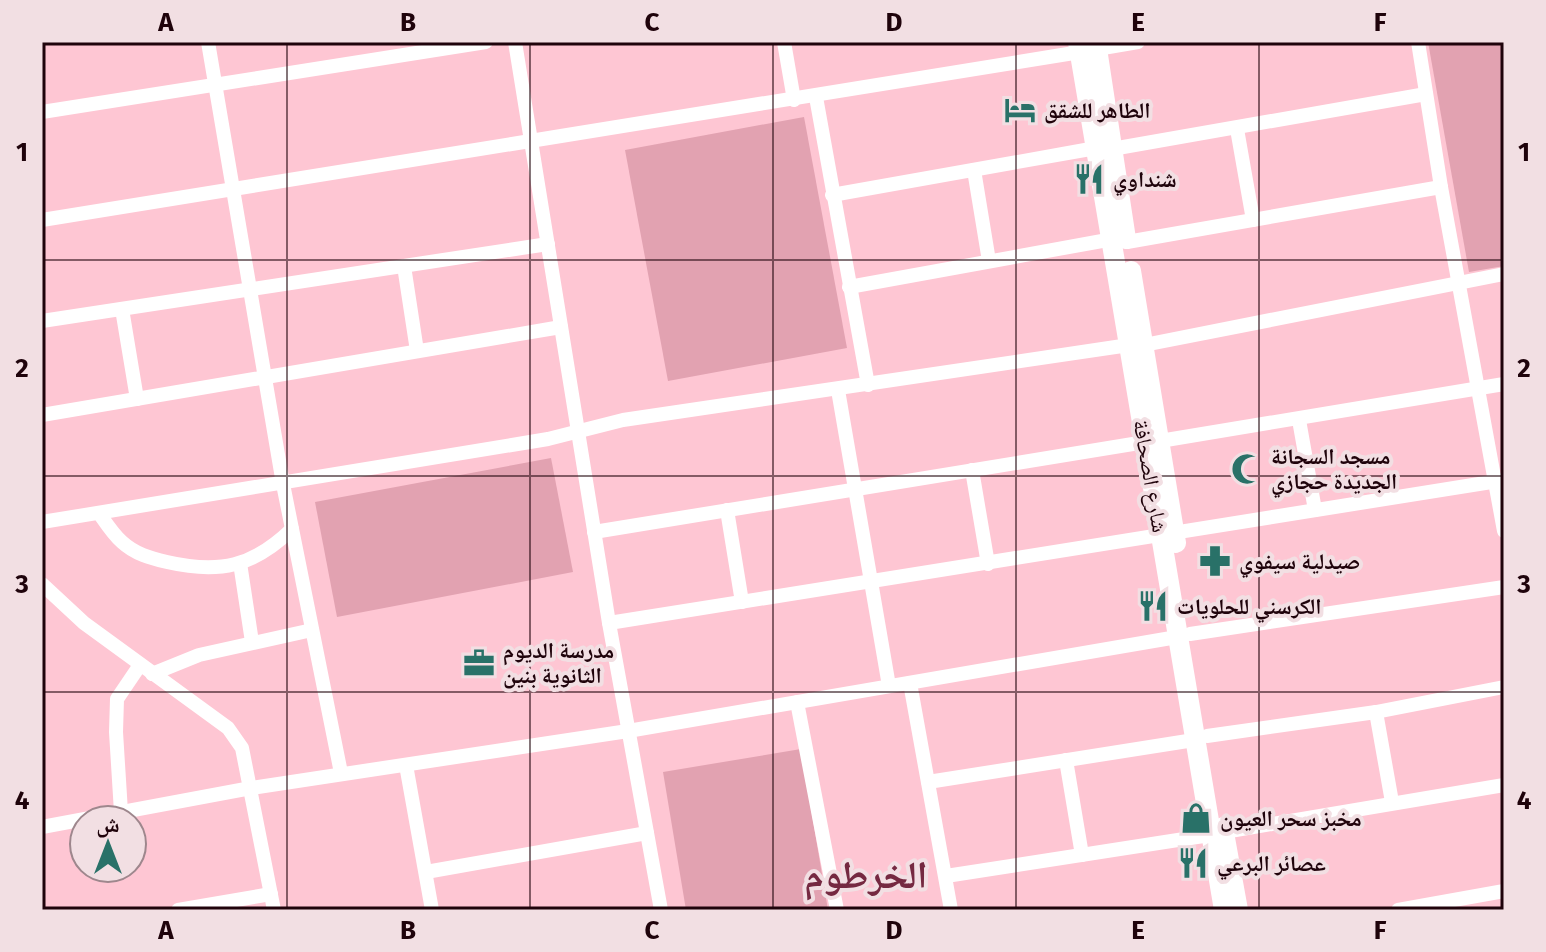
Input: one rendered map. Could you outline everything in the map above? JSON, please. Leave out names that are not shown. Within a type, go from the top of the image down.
[{"type":"main road","name":"شارع الصحافة","points":[[1088,46],[1217,833],[1224,910]]},
{"type":"main road","name":"شارع الصحافة","points":[[1217,833],[1238,910]]},
{"type":"street","points":[[208,42],[283,484],[341,773]]},
{"type":"street","points":[[42,112],[486,42]]},
{"type":"street","points":[[515,42],[577,433],[661,910]]},
{"type":"street","points":[[784,42],[794,100]]},
{"type":"street","points":[[42,220],[233,187],[816,97],[1088,46],[1138,42]]},
{"type":"street","points":[[1418,42],[1477,388],[1499,481],[1504,531]]},
{"type":"street","points":[[832,195],[1104,148],[1237,129],[1426,94]]},
{"type":"street","points":[[816,97],[868,385]]},
{"type":"street","points":[[1237,129],[1253,220]]},
{"type":"street","points":[[974,170],[989,261]]},
{"type":"street","points":[[849,287],[1441,187]]},
{"type":"street","points":[[42,321],[548,244]]},
{"type":"street","points":[[404,266],[417,351]]},
{"type":"street","points":[[42,522],[577,433],[623,420],[1136,345],[1504,274]]},
{"type":"street","points":[[122,309],[137,399]]},
{"type":"street","points":[[42,415],[561,327]]},
{"type":"street","points":[[594,532],[1299,420],[1504,384]]},
{"type":"street","points":[[838,390],[889,686]]},
{"type":"street","points":[[1299,420],[1315,510]]},
{"type":"street","points":[[972,470],[988,564]]},
{"type":"street","points":[[609,623],[1499,481]]},
{"type":"street","points":[[727,510],[742,602]]},
{"type":"street","points":[[99,513],[121,542],[144,556],[202,569],[240,563],[268,550],[292,529]]},
{"type":"street","points":[[240,563],[252,642]]},
{"type":"street","points":[[42,584],[68,610],[228,728],[242,748],[274,910]]},
{"type":"street","points":[[148,807],[341,773],[628,731],[1184,636],[1504,587]]},
{"type":"street","points":[[120,804],[117,699],[146,670],[312,630]]},
{"type":"street","points":[[910,683],[951,910]]},
{"type":"street","points":[[928,782],[1376,712],[1504,687]]},
{"type":"street","points":[[797,702],[837,910]]},
{"type":"street","points":[[1376,712],[1392,802]]},
{"type":"street","points":[[1066,760],[1082,855]]},
{"type":"street","points":[[406,765],[432,910]]},
{"type":"street","points":[[946,876],[1504,785]]},
{"type":"street","points":[[42,827],[68,822]]},
{"type":"street","points":[[426,872],[647,833]]},
{"type":"street","points":[[1398,910],[1433,908],[1504,891]]},
{"type":"street","points":[[178,910],[271,894]]},
{"type":"shaded area","points":[[1428,42],[1504,42],[1504,266],[1469,272]]},
{"type":"shaded area","points":[[804,117],[847,348],[668,381],[625,150]]},
{"type":"shaded area","points":[[551,458],[573,572],[337,617],[315,502]]},
{"type":"shaded area","points":[[801,749],[828,910],[686,910],[663,772]]},
{"type":"place","name":"الطاهر للشقق","points":[[1020,110]]},
{"type":"place","name":"شنداوي","points":[[1089,179]]},
{"type":"place","name":"مسجد السجانة الجديدة حجازي","points":[[1247,469]]},
{"type":"place","name":"صيدلية سيفوي","points":[[1215,561]]},
{"type":"place","name":"الكرسني للحلويات","points":[[1153,606]]},
{"type":"place","name":"مدرسة الديوم الثانوية بنين","points":[[479,663]]},
{"type":"place","name":"مخبز سحر العيون","points":[[1196,818]]},
{"type":"place","name":"عصائر البرعي","points":[[1193,863]]},
{"type":"district","name":"الخرطوم","points":[[866,875]]}]
